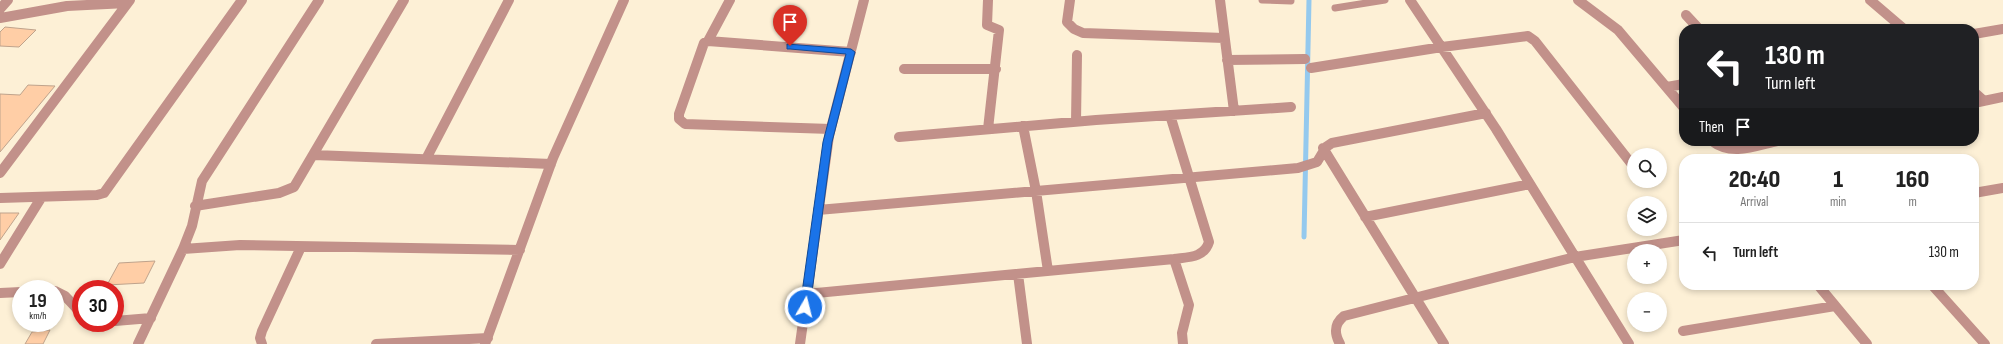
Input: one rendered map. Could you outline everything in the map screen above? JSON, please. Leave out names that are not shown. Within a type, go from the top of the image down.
[{"type":"street","points":[[0,10],[8,0]]},
{"type":"street","points":[[0,198],[41,198],[97,195],[104,193],[242,0]]},
{"type":"street","points":[[138,344],[183,249],[192,226],[202,181],[319,0]]},
{"type":"street","points":[[196,206],[287,190],[298,181],[404,0]]},
{"type":"street","points":[[426,159],[509,0]]},
{"type":"street","points":[[376,344],[486,341],[551,164],[624,0]]},
{"type":"street","points":[[730,0],[708,41],[704,43],[679,114],[681,122],[684,124],[830,129]]},
{"type":"street","points":[[800,344],[830,129],[864,0]]},
{"type":"street","points":[[988,0],[987,24],[1000,30],[988,129]]},
{"type":"street","points":[[1070,0],[1067,22],[1070,28],[1077,31],[1091,34],[1224,38]]},
{"type":"street","points":[[1220,0],[1234,111]]},
{"type":"street","points":[[1413,0],[1486,113],[1629,344]]},
{"type":"street","points":[[1578,0],[1618,30],[1679,102]]},
{"type":"street","points":[[1870,0],[1898,24]]},
{"type":"street","points":[[0,18],[67,6],[129,2]]},
{"type":"street","points":[[0,173],[129,2]]},
{"type":"street","points":[[1686,15],[1694,24]]},
{"type":"street","points":[[1979,33],[2003,29]]},
{"type":"street","points":[[1311,68],[1442,47],[1523,36],[1532,38],[1627,158]]},
{"type":"street","points":[[708,41],[851,52]]},
{"type":"street","points":[[1076,122],[1077,55]]},
{"type":"street","points":[[1227,60],[1305,59]]},
{"type":"street","points":[[904,69],[996,69]]},
{"type":"street","points":[[1666,87],[1679,85]]},
{"type":"street","points":[[1979,102],[2003,97]]},
{"type":"street","points":[[899,137],[1023,126],[1291,107]]},
{"type":"street","points":[[818,210],[1295,168],[1315,163],[1320,159],[1323,148],[1332,143],[1486,113]]},
{"type":"street","points":[[806,294],[1174,259],[1197,256],[1204,253],[1208,248],[1209,242],[1170,115]]},
{"type":"street","points":[[1023,126],[1036,191],[1048,271]]},
{"type":"street","points":[[1720,146],[1726,150],[1749,146]]},
{"type":"street","points":[[1323,148],[1414,298],[1444,344]]},
{"type":"street","points":[[314,155],[551,164]]},
{"type":"street","points":[[1365,217],[1530,184]]},
{"type":"street","points":[[1979,192],[2003,188]]},
{"type":"street","points":[[0,264],[41,198]]},
{"type":"street","points":[[1340,344],[1334,329],[1336,322],[1344,316],[1575,257],[1679,241]]},
{"type":"street","points":[[183,249],[240,244],[301,247],[520,250]]},
{"type":"street","points":[[262,344],[260,338],[262,331],[301,247]]},
{"type":"street","points":[[1174,259],[1189,305],[1182,333],[1183,344]]},
{"type":"street","points":[[1018,274],[1027,344]]},
{"type":"street","points":[[1822,290],[1867,344]]},
{"type":"street","points":[[1936,290],[1985,344]]},
{"type":"street","points":[[0,293],[12,292]]},
{"type":"street","points":[[64,296],[72,303]]},
{"type":"street","points":[[1683,331],[1836,306]]},
{"type":"street","points":[[124,320],[151,318]]},
{"type":"lane","points":[[1262,0],[1291,1]]},
{"type":"lane","points":[[1335,8],[1385,0]]},
{"type":"building","points":[[5,27],[36,30],[19,47],[0,46],[0,32]]},
{"type":"building","points":[[28,85],[55,86],[0,152],[0,94],[20,95]]},
{"type":"building","points":[[0,213],[19,213],[0,240]]},
{"type":"building","points":[[155,261],[144,283],[124,284],[124,280],[110,280],[119,263]]},
{"type":"building","points":[[32,332],[49,332],[43,344],[25,344]]},
{"type":"waterway","points":[[1304,237],[1309,0]]},
{"type":"route","points":[[790,46],[851,52],[829,136],[805,307]]}]
